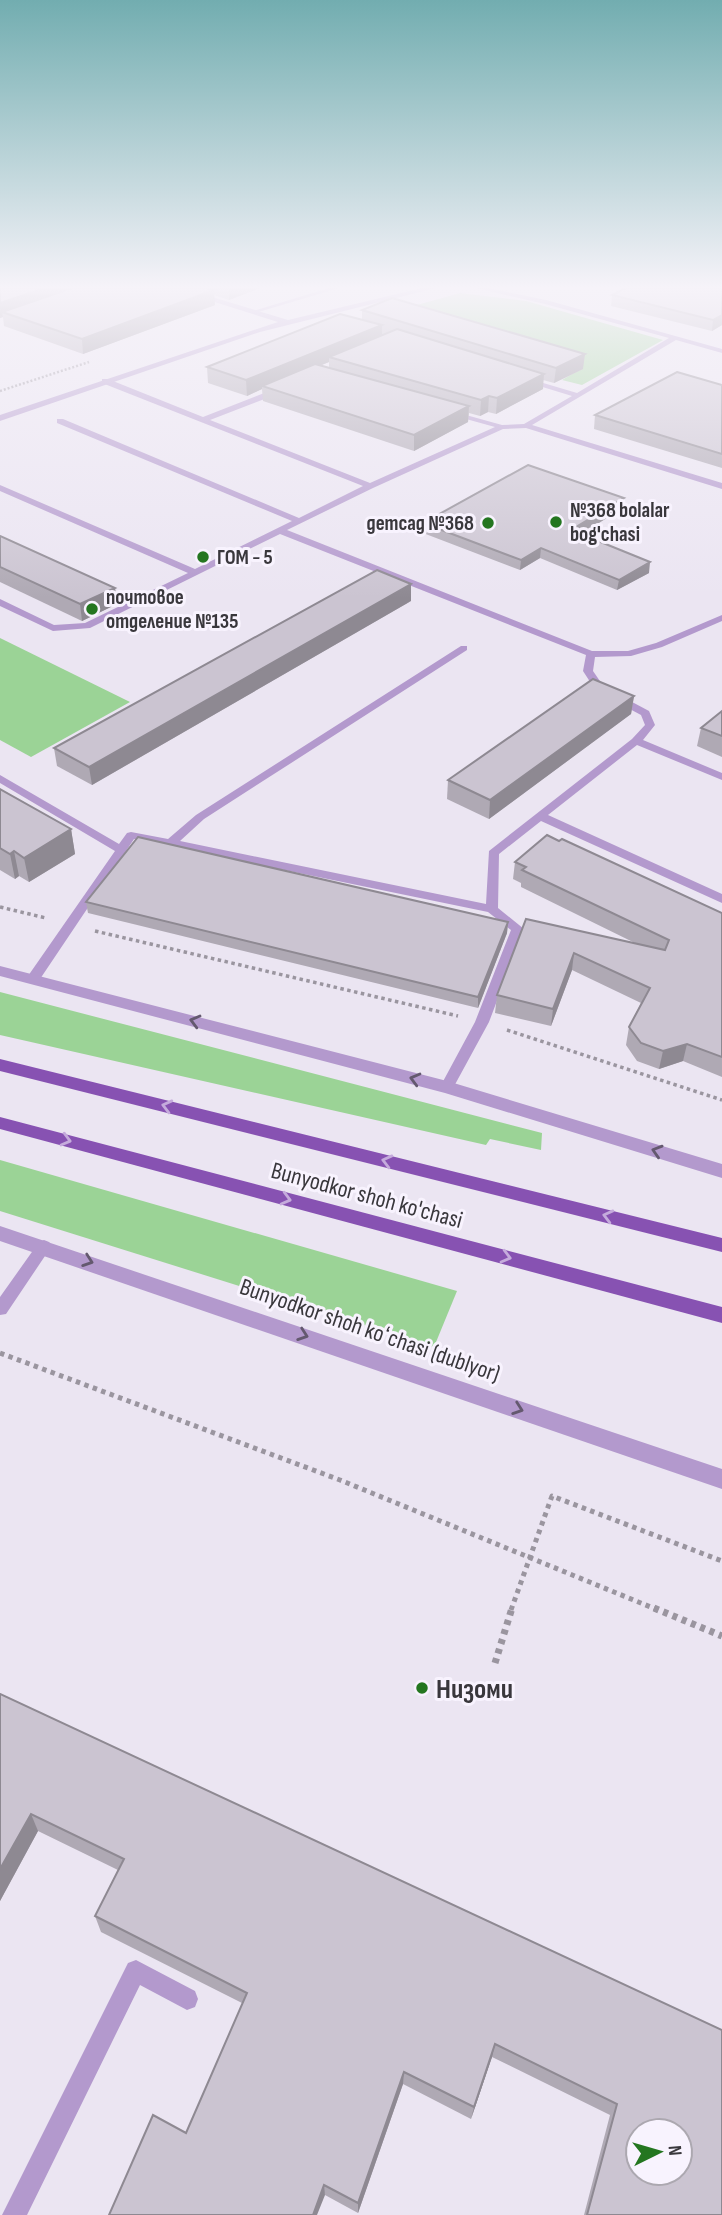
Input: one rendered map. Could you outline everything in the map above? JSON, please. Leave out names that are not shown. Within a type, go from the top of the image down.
[{"type":"main road","name":"Bunyodkor shoh ko'chasi","points":[[0,1065],[722,1245]]},
{"type":"main road","name":"Bunyodkor shoh ko'chasi","points":[[0,1123],[722,1315]]},
{"type":"street","points":[[0,418],[76,391]]},
{"type":"street","points":[[0,971],[447,1087],[722,1171]]},
{"type":"street","name":"Bunyodkor shoh koʻchasi (dublyor)","points":[[0,1233],[722,1479]]},
{"type":"lane","points":[[131,391],[370,486]]},
{"type":"lane","points":[[203,420],[277,391]]},
{"type":"lane","points":[[565,391],[577,395]]},
{"type":"lane","points":[[526,426],[583,391]]},
{"type":"lane","points":[[437,408],[502,426],[526,426],[722,486]]},
{"type":"lane","points":[[60,421],[299,521]]},
{"type":"lane","points":[[0,602],[53,628],[74,629],[87,626],[370,486],[502,426]]},
{"type":"lane","points":[[0,488],[196,573]]},
{"type":"lane","points":[[281,531],[591,654],[628,654],[659,645],[722,618]]},
{"type":"lane","points":[[366,576],[378,570]]},
{"type":"lane","points":[[171,843],[200,817],[464,648]]},
{"type":"lane","points":[[492,909],[493,853],[636,741],[650,724],[645,712],[600,688],[588,671],[591,654]]},
{"type":"lane","points":[[636,741],[722,778]]},
{"type":"lane","points":[[0,778],[122,850]]},
{"type":"lane","points":[[540,816],[722,899]]},
{"type":"lane","points":[[33,979],[131,835],[492,909],[518,929],[482,1022],[447,1087]]},
{"type":"lane","points":[[0,1309],[44,1247]]},
{"type":"lane","points":[[15,2215],[136,1971],[187,1999]]},
{"type":"path","points":[[0,906],[482,1022],[722,1100]]},
{"type":"path","points":[[0,1353],[341,1480],[722,1636]]},
{"type":"path","points":[[495,1663],[528,1556],[552,1496],[722,1561]]},
{"type":"green space","points":[[0,638],[130,702],[31,757],[0,740]]},
{"type":"green space","points":[[0,992],[542,1133],[541,1150],[490,1139],[486,1145],[0,1035]]},
{"type":"green space","points":[[0,1160],[457,1291],[434,1347],[0,1211]]},
{"type":"building","points":[[279,391],[415,391],[469,406],[414,435]]},
{"type":"building","points":[[450,391],[510,391],[497,398],[489,396],[481,400]]},
{"type":"building","points":[[640,391],[722,391],[722,454],[595,415]]},
{"type":"building","points":[[528,465],[624,498],[571,530],[650,562],[619,580],[541,548],[521,560],[423,523]]},
{"type":"building","points":[[0,536],[115,588],[80,604],[0,567]]},
{"type":"building","points":[[377,570],[411,584],[89,767],[54,748]]},
{"type":"building","points":[[593,679],[634,696],[490,800],[448,780]]},
{"type":"building","points":[[722,711],[722,736],[701,728]]},
{"type":"building","points":[[0,789],[71,829],[24,858],[14,851],[10,854],[0,848]]},
{"type":"building","points":[[547,835],[559,841],[562,839],[722,913],[722,1057],[687,1044],[663,1051],[641,1043],[629,1027],[650,988],[574,953],[553,1009],[497,995],[526,919],[665,950],[669,940],[522,870],[526,867],[515,862]]},
{"type":"building","points":[[138,837],[508,922],[478,997],[86,902]]},
{"type":"building","points":[[0,1694],[722,2030],[722,2215],[587,2215],[617,2104],[495,2044],[474,2107],[404,2072],[358,2203],[324,2185],[313,2215],[109,2215],[153,2115],[186,2133],[247,1993],[95,1916],[124,1859],[31,1814],[0,1869]]},
{"type":"place","name":"№368 bolalar bog'chasi","points":[[556,522]]},
{"type":"place","name":"детсад №368","points":[[488,523]]},
{"type":"place","name":"ГОМ - 5","points":[[203,557]]},
{"type":"place","name":"почтовое отделение №135","points":[[92,609]]},
{"type":"place","name":"Низоми","points":[[422,1688]]}]
